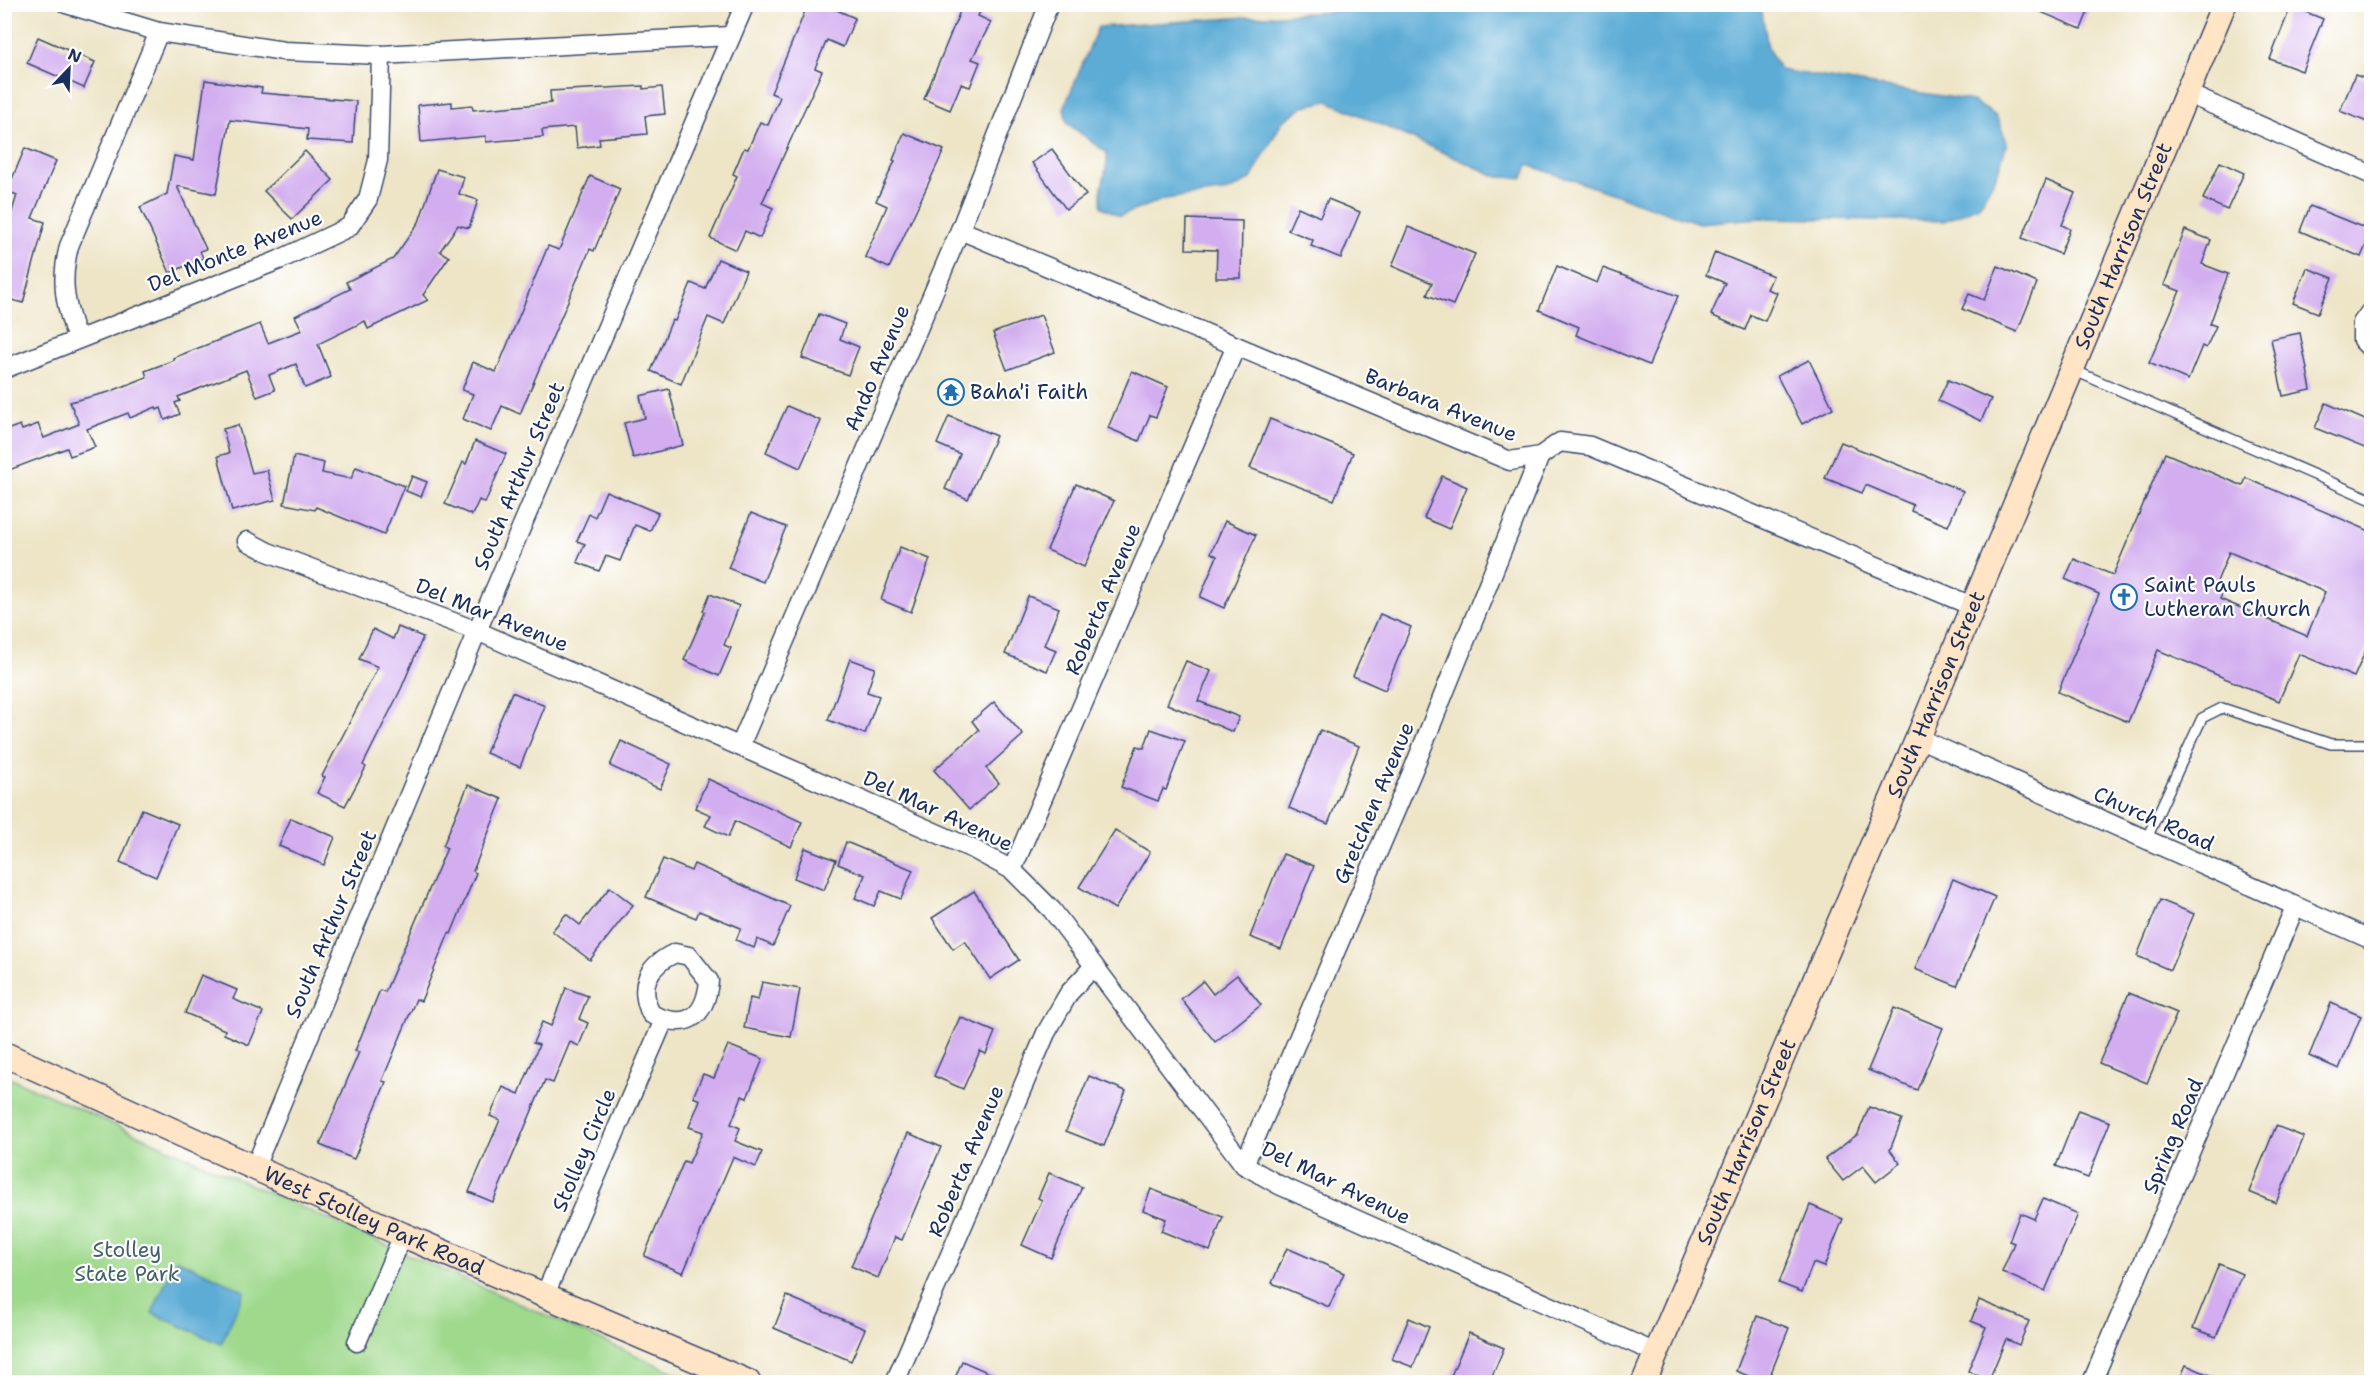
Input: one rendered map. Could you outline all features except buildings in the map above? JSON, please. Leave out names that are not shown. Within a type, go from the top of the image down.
[{"type":"main road","name":"South Harrison Street","points":[[1644,1383],[1918,738],[2224,4]]},
{"type":"main road","name":"West Stolley Park Road","points":[[4,1054],[544,1297],[748,1383]]},
{"type":"street","points":[[66,4],[159,32],[284,51],[381,55],[730,36]]},
{"type":"street","name":"South Arthur Street","points":[[255,1167],[477,631],[745,4]]},
{"type":"street","name":"Ando Avenue","points":[[740,746],[960,230],[1049,4]]},
{"type":"street","points":[[77,339],[64,300],[64,267],[69,246],[159,32]]},
{"type":"street","name":"Del Monte Avenue","points":[[4,369],[279,260],[349,227],[368,200],[378,160],[381,55]]},
{"type":"street","points":[[2186,93],[2372,175]]},
{"type":"street","name":"Barbara Avenue","points":[[960,230],[1510,461],[1540,456],[1560,442],[1590,446],[1972,606]]},
{"type":"street","points":[[2372,309],[2362,323],[2362,340],[2372,350]]},
{"type":"street","name":"Roberta Avenue","points":[[1012,870],[1236,346]]},
{"type":"street","name":"Gretchen Avenue","points":[[1244,1165],[1413,770],[1540,456]]},
{"type":"street","name":"Del Mar Avenue","points":[[248,541],[268,552],[477,631],[975,850],[1012,870],[1052,910],[1244,1165],[1279,1185],[1656,1353]]},
{"type":"street","name":"Church Road","points":[[1918,738],[2372,940]]},
{"type":"street","name":"Spring Road","points":[[2092,1383],[2295,907]]},
{"type":"street","name":"Roberta Avenue","points":[[895,1383],[1046,1033],[1069,993],[1094,966]]},
{"type":"street","name":"Stolley Circle","points":[[544,1297],[664,1020]]},
{"type":"street","points":[[357,1342],[403,1234]]},
{"type":"lane","points":[[2070,369],[2372,500]]},
{"type":"lane","points":[[2146,840],[2202,718],[2222,708],[2331,744],[2369,744],[2372,738]]},
{"type":"green space","name":"Stolley State Park","points":[[5,1076],[696,1382],[5,1382]]},
{"type":"water","points":[[1429,5],[1756,5],[1762,12],[1768,48],[1780,70],[1972,101],[1996,116],[2007,142],[1997,175],[1979,206],[1944,221],[1758,218],[1699,223],[1528,165],[1523,178],[1498,177],[1328,101],[1304,106],[1282,122],[1251,179],[1229,191],[1165,199],[1120,216],[1102,207],[1101,194],[1107,153],[1067,123],[1064,108],[1098,27]]},
{"type":"water","points":[[176,1259],[245,1291],[221,1344],[152,1313]]},
{"type":"place","name":"Baha'i Faith","points":[[951,392]]},
{"type":"place","name":"Saint Pauls Lutheran Church","points":[[2124,597]]}]
